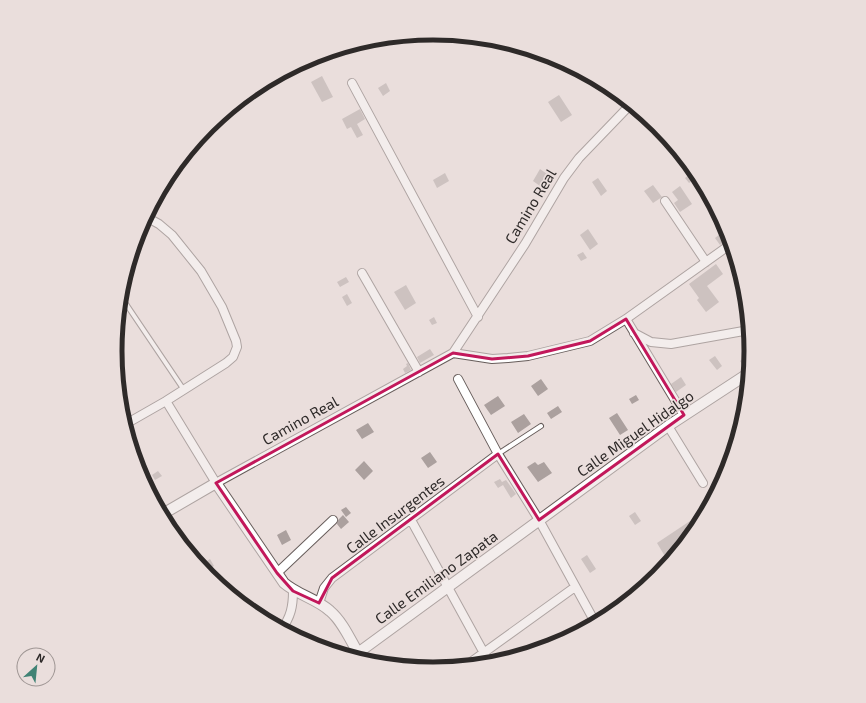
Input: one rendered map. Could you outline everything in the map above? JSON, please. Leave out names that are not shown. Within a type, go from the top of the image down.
[{"type":"street","points":[[352,83],[478,317]]},
{"type":"street","name":"Camino Real","points":[[166,512],[216,483],[453,353],[525,244],[564,178],[579,158],[628,108]]},
{"type":"street","points":[[665,201],[706,262]]},
{"type":"street","points":[[129,422],[166,401],[226,363],[233,357],[237,347],[222,307],[201,271],[172,234],[151,220]]},
{"type":"street","points":[[453,353],[492,359],[528,356],[590,341],[626,319],[727,248]]},
{"type":"street","points":[[362,273],[419,372]]},
{"type":"street","points":[[626,319],[684,415]]},
{"type":"street","points":[[634,333],[651,342],[671,344],[744,331]]},
{"type":"street","name":"Calle Miguel Hidalgo","points":[[539,520],[668,426],[744,377]]},
{"type":"street","points":[[458,379],[498,454],[539,520],[593,619]]},
{"type":"street","points":[[166,401],[216,483],[284,583],[293,590],[330,610],[337,618],[355,653]]},
{"type":"street","points":[[668,426],[703,483]]},
{"type":"street","name":"Calle Insurgentes","points":[[319,603],[324,588],[332,578],[498,454]]},
{"type":"street","points":[[277,573],[332,520]]},
{"type":"street","points":[[411,520],[486,658]]},
{"type":"street","name":"Calle Emiliano Zapata","points":[[361,654],[539,520]]},
{"type":"street","points":[[473,660],[575,587]]},
{"type":"street","points":[[284,625],[293,604],[293,590]]},
{"type":"lane","points":[[125,302],[184,390]]},
{"type":"lane","points":[[498,454],[541,426]]},
{"type":"highlighted area","points":[[626,319],[684,415],[539,520],[498,454],[332,578],[319,603],[293,591],[277,573],[216,483],[453,353],[492,359],[528,356],[590,341]]},
{"type":"building","points":[[322,76],[333,97],[322,102],[311,82]]},
{"type":"building","points":[[386,83],[390,91],[383,96],[378,88]]},
{"type":"building","points":[[559,95],[572,115],[561,122],[548,102]]},
{"type":"building","points":[[360,109],[365,119],[357,124],[363,135],[357,138],[351,127],[347,129],[342,119]]},
{"type":"building","points":[[540,169],[547,174],[540,186],[533,181]]},
{"type":"building","points":[[445,173],[449,181],[437,188],[433,180]]},
{"type":"building","points":[[689,175],[693,180],[689,183],[685,178]]},
{"type":"building","points":[[598,178],[607,191],[601,196],[592,182]]},
{"type":"building","points":[[653,185],[662,197],[653,203],[644,191]]},
{"type":"building","points":[[680,186],[692,204],[680,212],[674,203],[678,200],[672,192]]},
{"type":"building","points":[[588,229],[598,244],[590,250],[580,235]]},
{"type":"building","points":[[720,234],[724,241],[720,245],[715,238]]},
{"type":"building","points":[[583,252],[587,258],[581,261],[577,255]]},
{"type":"building","points":[[716,264],[723,274],[707,286],[719,302],[706,312],[697,300],[699,298],[689,284]]},
{"type":"building","points":[[346,277],[349,282],[340,287],[337,282]]},
{"type":"building","points":[[406,285],[416,303],[405,310],[394,292]]},
{"type":"building","points":[[347,294],[352,303],[347,306],[342,297]]},
{"type":"building","points":[[434,317],[437,323],[432,325],[429,320]]},
{"type":"building","points":[[430,349],[434,355],[420,363],[417,357]]},
{"type":"building","points":[[715,356],[722,366],[717,370],[709,360]]},
{"type":"building","points":[[744,358],[744,367],[740,361]]},
{"type":"building","points":[[408,363],[411,370],[405,373],[403,369]]},
{"type":"building","points":[[681,377],[686,385],[676,392],[671,384]]},
{"type":"building","points":[[541,379],[548,389],[538,396],[531,386]]},
{"type":"building","points":[[636,395],[639,400],[632,404],[629,399]]},
{"type":"building","points":[[498,396],[505,406],[491,415],[484,405]]},
{"type":"building","points":[[558,406],[562,412],[551,419],[547,413]]},
{"type":"building","points":[[617,413],[628,430],[620,435],[609,418]]},
{"type":"building","points":[[524,414],[531,424],[518,433],[511,422]]},
{"type":"building","points":[[368,423],[374,432],[362,439],[356,430]]},
{"type":"building","points":[[430,452],[437,462],[428,468],[421,458]]},
{"type":"building","points":[[364,461],[373,471],[364,480],[355,470]]},
{"type":"building","points":[[535,462],[538,465],[544,462],[552,473],[538,482],[527,467]]},
{"type":"building","points":[[158,471],[162,476],[155,480],[152,475]]},
{"type":"building","points":[[500,479],[502,482],[506,480],[516,494],[511,498],[503,485],[498,488],[494,482]]},
{"type":"building","points":[[346,507],[351,513],[346,517],[341,510]]},
{"type":"building","points":[[635,512],[641,521],[635,525],[629,516]]},
{"type":"building","points":[[343,515],[349,522],[341,529],[337,524],[338,520]]},
{"type":"building","points":[[690,521],[692,525],[666,558],[657,543]]},
{"type":"building","points":[[286,530],[291,540],[282,545],[277,535]]},
{"type":"building","points":[[587,555],[596,569],[590,573],[581,559]]},
{"type":"building","points":[[210,559],[214,566],[210,568],[212,571],[204,563]]}]
